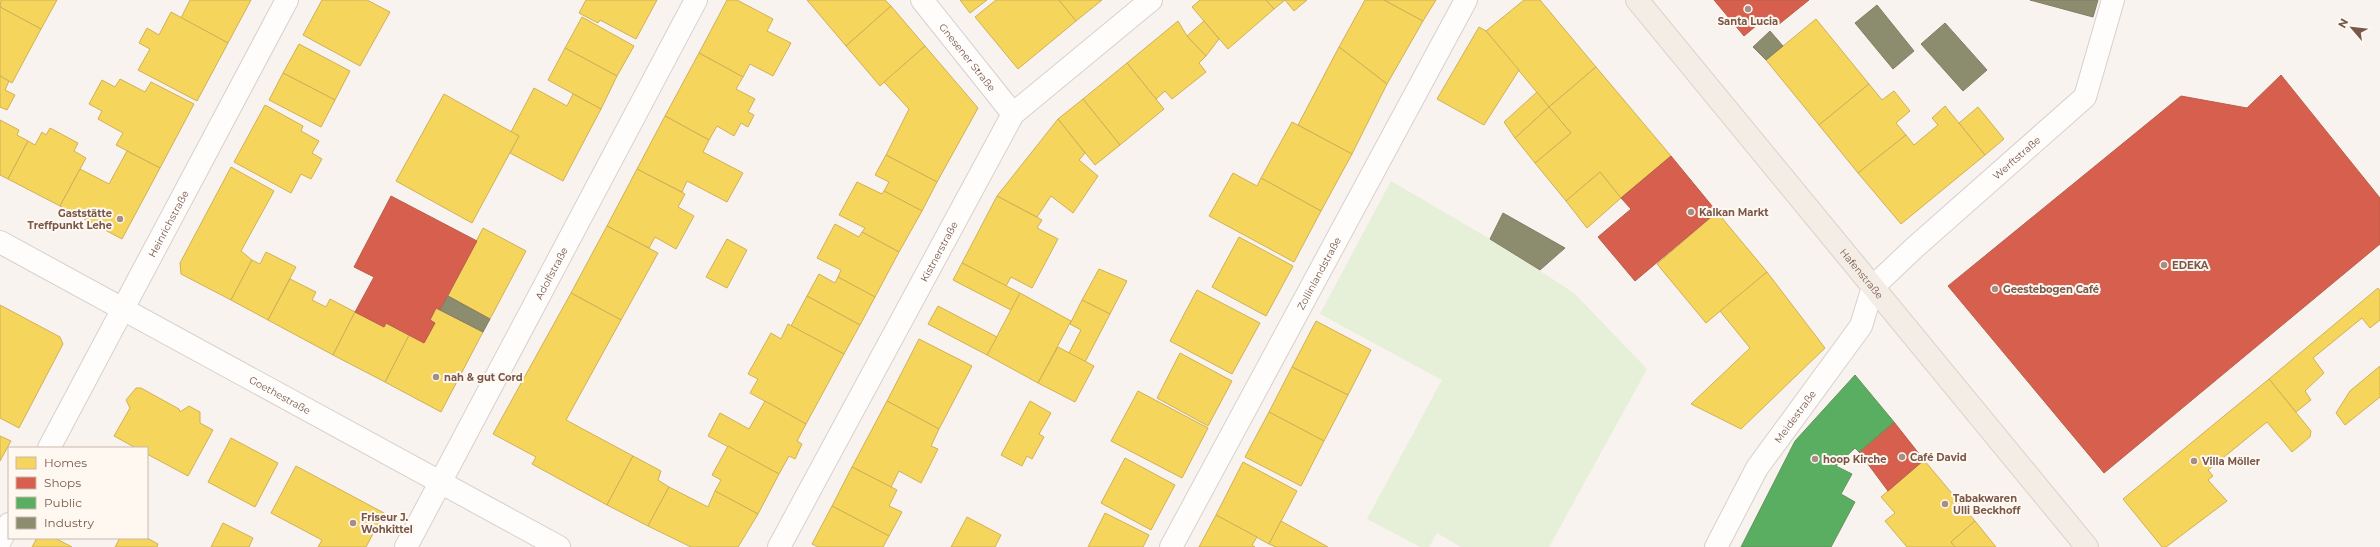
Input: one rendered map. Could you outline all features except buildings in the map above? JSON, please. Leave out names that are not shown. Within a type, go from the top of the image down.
[{"type":"main road","name":"Hafenstraße","points":[[1637,0],[2087,547]]},
{"type":"street","name":"Heinrichstraße","points":[[50,447],[287,0]]},
{"type":"street","name":"Adolfstraße","points":[[406,547],[696,0]]},
{"type":"street","name":"Gnesener Straße","points":[[922,0],[1012,114]]},
{"type":"street","name":"Kistnerstraße","points":[[779,547],[1012,114],[1151,0]]},
{"type":"street","name":"Zollinlandstraße","points":[[1172,547],[1466,0]]},
{"type":"street","name":"Werftstraße","points":[[1873,287],[1913,249],[2085,97],[2113,0]]},
{"type":"street","name":"Goethestraße","points":[[0,242],[559,547]]},
{"type":"street","name":"Meidestraße","points":[[1716,547],[1757,468],[1861,326],[1873,287]]},
{"type":"street","points":[[0,541],[8,526]]},
{"type":"green space","points":[[1391,181],[1490,239],[1574,293],[1647,369],[1549,547],[1461,547],[1437,533],[1429,547],[1420,547],[1367,519],[1442,380],[1320,314]]},
{"type":"place","name":"Santa Lucia","points":[[1748,9]]},
{"type":"place","name":"Kalkan Markt","points":[[1691,212]]},
{"type":"place","name":"Gaststätte Treffpunkt Lehe","points":[[120,219]]},
{"type":"place","name":"EDEKA","points":[[2164,265]]},
{"type":"place","name":"Geestebogen Café","points":[[1995,289]]},
{"type":"place","name":"nah & gut Cord","points":[[436,377]]},
{"type":"place","name":"Café David","points":[[1902,457]]},
{"type":"place","name":"hoop Kirche","points":[[1815,459]]},
{"type":"place","name":"Villa Möller","points":[[2194,461]]},
{"type":"place","name":"Tabakwaren Ulli Beckhoff","points":[[1945,504]]},
{"type":"place","name":"Friseur J. Wohkittel","points":[[353,523]]}]
